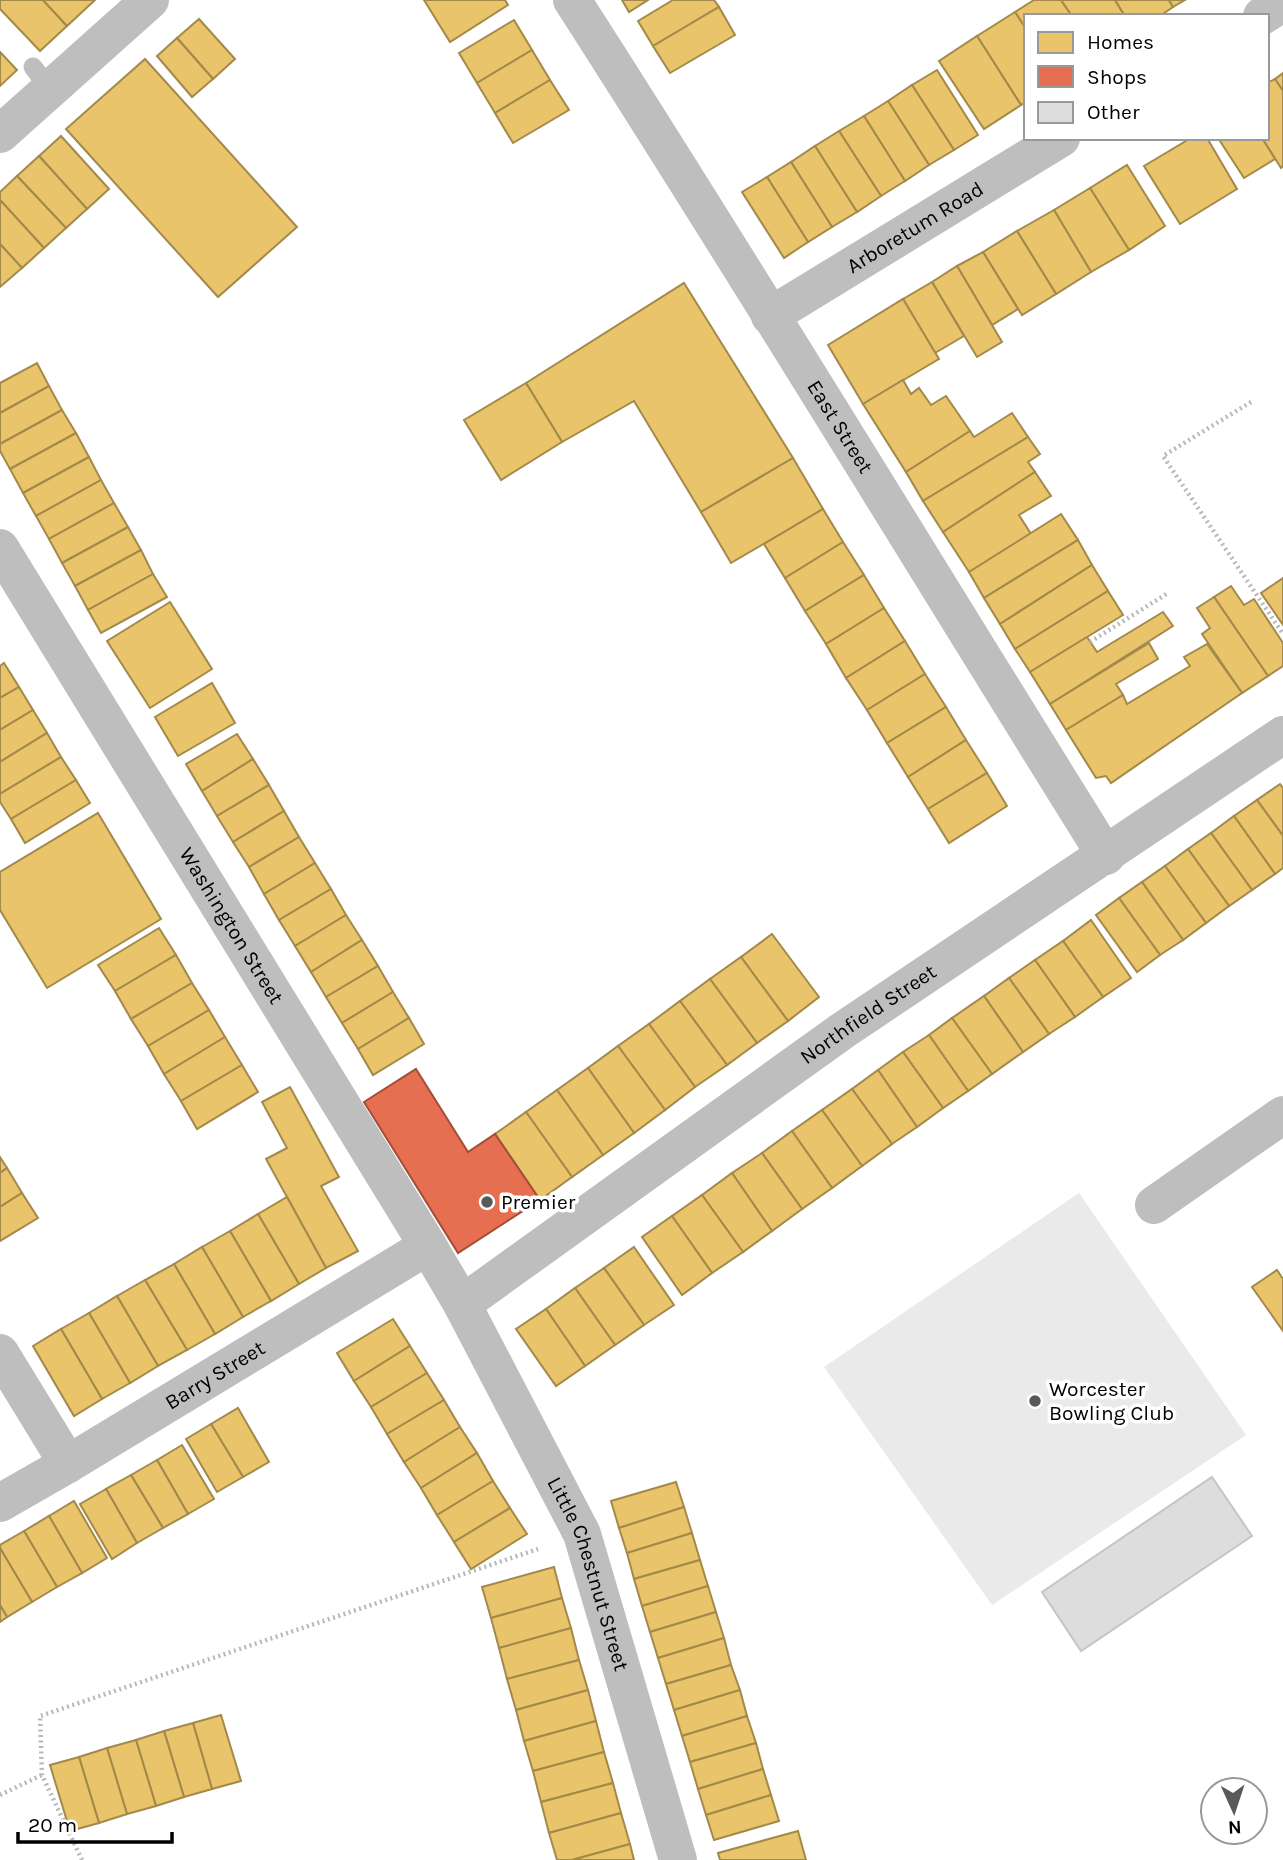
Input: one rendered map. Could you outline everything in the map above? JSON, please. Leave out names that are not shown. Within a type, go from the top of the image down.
[{"type":"street","points":[[0,134],[41,78],[150,0]]},
{"type":"street","name":"East Street","points":[[572,0],[708,212],[1106,856]]},
{"type":"street","points":[[1265,14],[1283,3]]},
{"type":"street","name":"Arboretum Road","points":[[770,316],[1058,140]]},
{"type":"street","name":"Washington Street","points":[[0,548],[462,1304]]},
{"type":"street","name":"Northfield Street","points":[[462,1304],[842,1031],[1283,735]]},
{"type":"street","points":[[1154,1205],[1283,1115]]},
{"type":"street","name":"Barry Street","points":[[0,1503],[428,1246]]},
{"type":"street","name":"Little Chestnut Street","points":[[462,1304],[582,1534],[678,1860]]},
{"type":"street","points":[[0,1353],[68,1464]]},
{"type":"path","points":[[1251,402],[1163,456],[1283,634]]},
{"type":"path","points":[[1090,642],[1168,593]]},
{"type":"path","points":[[82,1860],[42,1775],[40,1716],[582,1534]]},
{"type":"path","points":[[0,1795],[42,1775]]},
{"type":"shaded area","name":"Worcester Bowling Club","points":[[1079,1193],[1246,1435],[992,1605],[824,1367]]},
{"type":"building: Homes","points":[[0,0],[43,0],[67,26],[40,51],[0,9]]},
{"type":"building: Homes","points":[[43,0],[95,0],[67,26]]},
{"type":"building: Homes","points":[[424,0],[505,0],[508,5],[450,42]]},
{"type":"building: Homes","points":[[622,0],[648,0],[629,12]]},
{"type":"building: Homes","points":[[673,0],[714,0],[719,7],[653,46],[638,21]]},
{"type":"building: Homes","points":[[1034,0],[1061,0],[1071,14],[1024,14],[1024,26],[1015,12]]},
{"type":"building: Homes","points":[[1061,0],[1115,0],[1124,14],[1071,14]]},
{"type":"building: Homes","points":[[1115,0],[1169,0],[1173,7],[1163,14],[1124,14]]},
{"type":"building: Homes","points":[[1169,0],[1185,0],[1173,7]]},
{"type":"building: Homes","points":[[719,7],[735,35],[670,73],[653,46]]},
{"type":"building: Homes","points":[[1015,12],[1024,26],[1024,103],[1021,105],[977,36]]},
{"type":"building: Homes","points":[[199,19],[235,59],[213,79],[177,38]]},
{"type":"building: Homes","points":[[514,20],[532,50],[477,83],[459,53]]},
{"type":"building: Homes","points":[[977,36],[1021,105],[984,129],[939,61]]},
{"type":"building: Homes","points":[[177,38],[213,79],[192,97],[157,56]]},
{"type":"building: Homes","points":[[532,50],[550,80],[495,113],[477,83]]},
{"type":"building: Homes","points":[[0,52],[17,70],[0,86]]},
{"type":"building: Homes","points":[[145,59],[297,227],[218,297],[66,129]]},
{"type":"building: Homes","points":[[937,70],[978,135],[954,150],[912,85]]},
{"type":"building: Homes","points":[[1283,73],[1283,91],[1275,79]]},
{"type":"building: Homes","points":[[1275,79],[1283,91],[1281,168],[1263,140],[1269,140],[1269,82]]},
{"type":"building: Homes","points":[[550,80],[569,110],[513,143],[495,113]]},
{"type":"building: Homes","points":[[912,85],[954,150],[929,165],[888,101]]},
{"type":"building: Homes","points":[[888,101],[929,165],[905,181],[864,116]]},
{"type":"building: Homes","points":[[864,116],[905,181],[881,196],[839,131]]},
{"type":"building: Homes","points":[[839,131],[881,196],[857,212],[815,146]]},
{"type":"building: Homes","points":[[61,136],[109,189],[87,209],[39,156]]},
{"type":"building: Homes","points":[[1188,140],[1208,140],[1237,189],[1180,224],[1144,166]]},
{"type":"building: Homes","points":[[1219,140],[1263,140],[1275,159],[1244,178]]},
{"type":"building: Homes","points":[[815,146],[857,212],[832,227],[791,162]]},
{"type":"building: Homes","points":[[39,156],[87,209],[66,228],[17,176]]},
{"type":"building: Homes","points":[[791,162],[832,227],[808,242],[767,177]]},
{"type":"building: Homes","points":[[1127,165],[1165,226],[1129,250],[1090,188]]},
{"type":"building: Homes","points":[[17,176],[66,228],[44,248],[0,200],[0,192]]},
{"type":"building: Homes","points":[[767,177],[808,242],[784,258],[742,192]]},
{"type":"building: Homes","points":[[1090,188],[1129,250],[1091,272],[1054,210]]},
{"type":"building: Homes","points":[[0,200],[44,248],[22,268],[0,244]]},
{"type":"building: Homes","points":[[1054,210],[1091,272],[1056,294],[1017,231]]},
{"type":"building: Homes","points":[[1017,231],[1056,294],[1022,315],[983,252]]},
{"type":"building: Homes","points":[[0,244],[22,268],[0,287]]},
{"type":"building: Homes","points":[[983,252],[1018,309],[992,325],[957,266]]},
{"type":"building: Homes","points":[[957,266],[1002,342],[977,357],[932,282]]},
{"type":"building: Homes","points":[[932,282],[964,336],[935,353],[903,299]]},
{"type":"building: Homes","points":[[684,283],[793,458],[701,512],[634,401],[562,442],[526,383]]},
{"type":"building: Homes","points":[[903,299],[939,359],[863,404],[828,345]]},
{"type":"building: Homes","points":[[37,363],[49,386],[0,413],[0,383]]},
{"type":"building: Homes","points":[[903,380],[911,394],[919,388],[931,405],[946,396],[970,431],[906,472],[863,404]]},
{"type":"building: Homes","points":[[526,383],[562,442],[501,480],[464,420]]},
{"type":"building: Homes","points":[[49,386],[62,410],[0,444],[0,413]]},
{"type":"building: Homes","points":[[62,410],[76,433],[10,469],[0,451],[0,444]]},
{"type":"building: Homes","points":[[1012,413],[1028,437],[923,501],[906,472],[970,431],[974,437]]},
{"type":"building: Homes","points":[[76,433],[89,457],[23,493],[10,469]]},
{"type":"building: Homes","points":[[1028,437],[1040,454],[1028,462],[1035,472],[943,532],[923,501]]},
{"type":"building: Homes","points":[[89,457],[101,480],[36,516],[23,493]]},
{"type":"building: Homes","points":[[793,458],[823,509],[731,563],[701,512]]},
{"type":"building: Homes","points":[[1035,472],[1051,496],[1019,515],[1031,534],[969,572],[943,532]]},
{"type":"building: Homes","points":[[101,480],[114,503],[49,539],[36,516]]},
{"type":"building: Homes","points":[[114,503],[128,527],[62,563],[49,539]]},
{"type":"building: Homes","points":[[823,509],[843,542],[785,578],[764,544]]},
{"type":"building: Homes","points":[[1061,514],[1078,540],[984,598],[969,572]]},
{"type":"building: Homes","points":[[128,527],[141,550],[75,586],[62,563]]},
{"type":"building: Homes","points":[[1078,540],[1092,565],[1000,624],[984,598]]},
{"type":"building: Homes","points":[[843,542],[864,575],[805,611],[785,578]]},
{"type":"building: Homes","points":[[141,550],[153,574],[88,610],[75,586]]},
{"type":"building: Homes","points":[[1092,565],[1108,591],[1015,649],[1000,624]]},
{"type":"building: Homes","points":[[153,574],[167,597],[101,633],[88,610]]},
{"type":"building: Homes","points":[[864,575],[884,608],[826,644],[805,611]]},
{"type":"building: Homes","points":[[1283,578],[1283,625],[1261,593]]},
{"type":"building: Homes","points":[[1231,586],[1244,605],[1254,599],[1283,643],[1283,666],[1268,676],[1214,597]]},
{"type":"building: Homes","points":[[1108,591],[1123,615],[1030,672],[1015,649]]},
{"type":"building: Homes","points":[[1214,597],[1268,676],[1242,693],[1202,634],[1210,628],[1197,608]]},
{"type":"building: Homes","points":[[170,602],[212,669],[150,708],[107,641]]},
{"type":"building: Homes","points":[[884,608],[905,641],[846,678],[826,644]]},
{"type":"building: Homes","points":[[1163,612],[1173,626],[1050,704],[1030,672],[1087,637],[1097,652]]},
{"type":"building: Homes","points":[[905,641],[925,674],[867,710],[846,678]]},
{"type":"building: Homes","points":[[1149,643],[1158,659],[1116,684],[1123,695],[1066,730],[1050,704]]},
{"type":"building: Homes","points":[[1207,644],[1242,693],[1111,783],[1106,776],[1096,778],[1066,730],[1123,695],[1127,704],[1190,666],[1184,657]]},
{"type":"building: Homes","points":[[4,663],[19,687],[0,698],[0,666]]},
{"type":"building: Homes","points":[[925,674],[946,707],[887,743],[867,710]]},
{"type":"building: Homes","points":[[212,683],[235,723],[178,756],[155,717]]},
{"type":"building: Homes","points":[[19,687],[33,710],[0,730],[0,698]]},
{"type":"building: Homes","points":[[946,707],[966,740],[908,777],[887,743]]},
{"type":"building: Homes","points":[[33,710],[47,733],[0,762],[0,730]]},
{"type":"building: Homes","points":[[47,733],[61,757],[0,794],[0,762]]},
{"type":"building: Homes","points":[[237,734],[253,759],[202,791],[186,764]]},
{"type":"building: Homes","points":[[966,740],[987,773],[928,809],[908,777]]},
{"type":"building: Homes","points":[[61,757],[76,780],[11,819],[0,802],[0,794]]},
{"type":"building: Homes","points":[[253,759],[269,785],[217,816],[202,791]]},
{"type":"building: Homes","points":[[987,773],[1007,806],[949,843],[928,809]]},
{"type":"building: Homes","points":[[76,780],[90,803],[25,843],[11,819]]},
{"type":"building: Homes","points":[[1280,784],[1283,788],[1283,836],[1257,800]]},
{"type":"building: Homes","points":[[269,785],[284,811],[233,842],[217,816]]},
{"type":"building: Homes","points":[[1257,800],[1283,836],[1283,868],[1275,874],[1234,816]]},
{"type":"building: Homes","points":[[284,811],[299,837],[249,867],[233,842]]},
{"type":"building: Homes","points":[[98,813],[161,919],[47,988],[0,910],[0,872]]},
{"type":"building: Homes","points":[[1234,816],[1275,874],[1252,890],[1211,833]]},
{"type":"building: Homes","points":[[1211,833],[1252,890],[1229,906],[1188,849]]},
{"type":"building: Homes","points":[[299,837],[315,863],[264,894],[249,867]]},
{"type":"building: Homes","points":[[1188,849],[1229,906],[1206,923],[1165,866]]},
{"type":"building: Homes","points":[[315,863],[331,889],[279,920],[264,894]]},
{"type":"building: Homes","points":[[1165,866],[1206,923],[1183,940],[1142,882]]},
{"type":"building: Homes","points":[[1142,882],[1183,940],[1160,955],[1119,898]]},
{"type":"building: Homes","points":[[331,889],[346,915],[295,946],[279,920]]},
{"type":"building: Homes","points":[[1119,898],[1160,955],[1137,972],[1096,915]]},
{"type":"building: Homes","points":[[346,915],[362,940],[311,972],[295,946]]},
{"type":"building: Homes","points":[[1091,920],[1131,978],[1103,997],[1063,941]]},
{"type":"building: Homes","points":[[159,928],[176,955],[115,991],[98,965]]},
{"type":"building: Homes","points":[[772,934],[819,997],[788,1021],[741,957]]},
{"type":"building: Homes","points":[[362,940],[378,966],[326,997],[311,972]]},
{"type":"building: Homes","points":[[1063,941],[1103,997],[1075,1017],[1035,960]]},
{"type":"building: Homes","points":[[176,955],[192,983],[131,1019],[115,991]]},
{"type":"building: Homes","points":[[741,957],[788,1021],[757,1043],[710,979]]},
{"type":"building: Homes","points":[[1035,960],[1075,1017],[1049,1034],[1009,978]]},
{"type":"building: Homes","points":[[378,966],[393,992],[342,1023],[326,997]]},
{"type":"building: Homes","points":[[1009,978],[1049,1034],[1023,1052],[984,996]]},
{"type":"building: Homes","points":[[710,979],[757,1043],[727,1065],[680,1001]]},
{"type":"building: Homes","points":[[192,983],[209,1010],[148,1046],[131,1019]]},
{"type":"building: Homes","points":[[393,992],[409,1018],[358,1049],[342,1023]]},
{"type":"building: Homes","points":[[984,996],[1023,1052],[992,1074],[952,1018]]},
{"type":"building: Homes","points":[[680,1001],[727,1065],[695,1087],[649,1024]]},
{"type":"building: Homes","points":[[209,1010],[225,1037],[164,1074],[148,1046]]},
{"type":"building: Homes","points":[[409,1018],[424,1044],[373,1075],[358,1049]]},
{"type":"building: Homes","points":[[952,1018],[992,1074],[968,1091],[929,1035]]},
{"type":"building: Homes","points":[[649,1024],[695,1087],[665,1110],[618,1046]]},
{"type":"building: Homes","points":[[929,1035],[968,1091],[943,1108],[903,1052]]},
{"type":"building: Homes","points":[[225,1037],[242,1065],[181,1101],[164,1074]]},
{"type":"building: Homes","points":[[618,1046],[665,1110],[634,1133],[588,1068]]},
{"type":"building: Homes","points":[[903,1052],[943,1108],[917,1127],[878,1070]]},
{"type":"building: Homes","points":[[242,1065],[258,1092],[197,1129],[181,1101]]},
{"type":"building: Homes","points":[[588,1068],[634,1133],[603,1155],[557,1090]]},
{"type":"building: Homes","points":[[878,1070],[917,1127],[892,1144],[852,1089]]},
{"type":"building: Homes","points":[[290,1087],[339,1177],[321,1186],[358,1251],[326,1268],[266,1159],[287,1148],[262,1102]]},
{"type":"building: Homes","points":[[852,1089],[892,1144],[862,1166],[822,1110]]},
{"type":"building: Homes","points":[[557,1090],[603,1155],[572,1177],[526,1112]]},
{"type":"building: Homes","points":[[822,1110],[862,1166],[832,1188],[792,1131]]},
{"type":"building: Homes","points":[[526,1112],[572,1177],[540,1200],[495,1134]]},
{"type":"building: Homes","points":[[792,1131],[832,1188],[802,1209],[762,1153]]},
{"type":"building: Homes","points":[[762,1153],[802,1209],[772,1231],[732,1173]]},
{"type":"building: Homes","points":[[0,1157],[7,1168],[0,1173]]},
{"type":"building: Homes","points":[[7,1168],[22,1193],[0,1207],[0,1173]]},
{"type":"building: Homes","points":[[732,1173],[772,1231],[743,1252],[702,1195]]},
{"type":"building: Homes","points":[[22,1193],[38,1218],[0,1241],[0,1207]]},
{"type":"building: Homes","points":[[702,1195],[743,1252],[712,1273],[672,1216]]},
{"type":"building: Homes","points":[[287,1197],[326,1268],[299,1284],[258,1214]]},
{"type":"building: Homes","points":[[258,1214],[299,1284],[271,1301],[230,1231]]},
{"type":"building: Homes","points":[[672,1216],[712,1273],[682,1295],[642,1237]]},
{"type":"building: Homes","points":[[230,1231],[271,1301],[243,1317],[202,1247]]},
{"type":"building: Homes","points":[[202,1247],[243,1317],[215,1334],[174,1264]]},
{"type":"building: Homes","points":[[634,1247],[674,1305],[644,1325],[604,1268]]},
{"type":"building: Homes","points":[[174,1264],[215,1334],[187,1350],[145,1280]]},
{"type":"building: Homes","points":[[604,1268],[644,1325],[615,1345],[575,1288]]},
{"type":"building: Homes","points":[[1277,1270],[1283,1279],[1283,1331],[1252,1287]]},
{"type":"building: Homes","points":[[145,1280],[187,1350],[158,1366],[117,1296]]},
{"type":"building: Homes","points":[[575,1288],[615,1345],[585,1366],[546,1309]]},
{"type":"building: Homes","points":[[117,1296],[158,1366],[130,1383],[89,1313]]},
{"type":"building: Homes","points":[[546,1309],[585,1366],[556,1386],[516,1329]]},
{"type":"building: Homes","points":[[89,1313],[130,1383],[102,1399],[61,1329]]},
{"type":"building: Homes","points":[[393,1319],[410,1346],[354,1381],[337,1353]]},
{"type":"building: Homes","points":[[61,1329],[102,1399],[74,1416],[33,1346]]},
{"type":"building: Homes","points":[[410,1346],[427,1373],[371,1407],[354,1381]]},
{"type":"building: Homes","points":[[427,1373],[444,1400],[387,1434],[371,1407]]},
{"type":"building: Homes","points":[[444,1400],[460,1427],[404,1462],[387,1434]]},
{"type":"building: Homes","points":[[238,1408],[269,1462],[243,1477],[211,1424]]},
{"type":"building: Homes","points":[[211,1424],[243,1477],[217,1492],[186,1439]]},
{"type":"building: Homes","points":[[460,1427],[477,1453],[421,1488],[404,1462]]},
{"type":"building: Homes","points":[[182,1445],[214,1499],[188,1514],[157,1460]]},
{"type":"building: Homes","points":[[477,1453],[493,1481],[437,1515],[421,1488]]},
{"type":"building: Homes","points":[[157,1460],[188,1514],[163,1528],[131,1475]]},
{"type":"building: Homes","points":[[131,1475],[163,1528],[137,1543],[106,1489]]},
{"type":"building: Homes","points":[[493,1481],[510,1508],[454,1542],[437,1515]]},
{"type":"building: Homes","points":[[676,1482],[684,1507],[619,1528],[611,1501]]},
{"type":"building: Homes","points":[[106,1489],[137,1543],[112,1559],[80,1504]]},
{"type":"building: Homes","points":[[74,1501],[107,1558],[82,1573],[49,1516]]},
{"type":"building: Homes","points":[[684,1507],[692,1533],[627,1553],[619,1528]]},
{"type":"building: Homes","points":[[510,1508],[527,1534],[471,1569],[454,1542]]},
{"type":"building: Homes","points":[[49,1516],[82,1573],[57,1587],[24,1531]]},
{"type":"building: Homes","points":[[24,1531],[57,1587],[32,1602],[0,1548],[0,1545]]},
{"type":"building: Homes","points":[[692,1533],[700,1560],[634,1579],[627,1553]]},
{"type":"building: Homes","points":[[0,1548],[32,1602],[7,1617],[0,1605]]},
{"type":"building: Homes","points":[[700,1560],[708,1586],[642,1606],[634,1579]]},
{"type":"building: Homes","points":[[554,1567],[562,1598],[491,1618],[482,1587]]},
{"type":"building: Homes","points":[[708,1586],[716,1612],[650,1632],[642,1606]]},
{"type":"building: Homes","points":[[562,1598],[571,1628],[499,1648],[491,1618]]},
{"type":"building: Homes","points":[[0,1605],[7,1617],[0,1622]]},
{"type":"building: Homes","points":[[716,1612],[724,1638],[658,1658],[650,1632]]},
{"type":"building: Homes","points":[[571,1628],[579,1660],[507,1679],[499,1648]]},
{"type":"building: Homes","points":[[724,1638],[731,1665],[666,1684],[658,1658]]},
{"type":"building: Homes","points":[[579,1660],[588,1690],[516,1710],[507,1679]]},
{"type":"building: Homes","points":[[731,1665],[740,1690],[674,1710],[666,1684]]},
{"type":"building: Homes","points":[[588,1690],[596,1721],[524,1741],[516,1710]]},
{"type":"building: Homes","points":[[740,1690],[747,1716],[682,1736],[674,1710]]},
{"type":"building: Homes","points":[[221,1715],[241,1781],[212,1789],[193,1723]]},
{"type":"building: Homes","points":[[747,1716],[756,1743],[690,1762],[682,1736]]},
{"type":"building: Homes","points":[[596,1721],[604,1752],[533,1771],[524,1741]]},
{"type":"building: Homes","points":[[193,1723],[212,1789],[184,1797],[164,1731]]},
{"type":"building: Homes","points":[[164,1731],[184,1797],[156,1806],[136,1740]]},
{"type":"building: Homes","points":[[136,1740],[156,1806],[127,1814],[107,1748]]},
{"type":"building: Homes","points":[[756,1743],[763,1769],[698,1789],[690,1762]]},
{"type":"building: Homes","points":[[107,1748],[127,1814],[99,1823],[79,1757]]},
{"type":"building: Homes","points":[[604,1752],[613,1783],[541,1802],[533,1771]]},
{"type":"building: Homes","points":[[79,1757],[99,1823],[70,1831],[50,1765]]},
{"type":"building: Homes","points":[[763,1769],[771,1795],[706,1815],[698,1789]]},
{"type":"building: Homes","points":[[613,1783],[621,1813],[549,1833],[541,1802]]},
{"type":"building: Homes","points":[[771,1795],[779,1821],[714,1840],[706,1815]]},
{"type":"building: Homes","points":[[621,1813],[630,1844],[572,1860],[557,1860],[549,1833]]},
{"type":"building: Homes","points":[[798,1831],[806,1860],[720,1860],[718,1853]]},
{"type":"building: Homes","points":[[630,1844],[634,1860],[572,1860]]},
{"type":"building: Shops","points":[[416,1069],[468,1152],[495,1134],[540,1200],[458,1253],[364,1102]]},
{"type":"building: Other","points":[[1212,1477],[1252,1536],[1081,1651],[1042,1592]]},
{"type":"place","name":"Premier","points":[[487,1202]]},
{"type":"place","name":"Worcester Bowling Club","points":[[1035,1401]]}]
